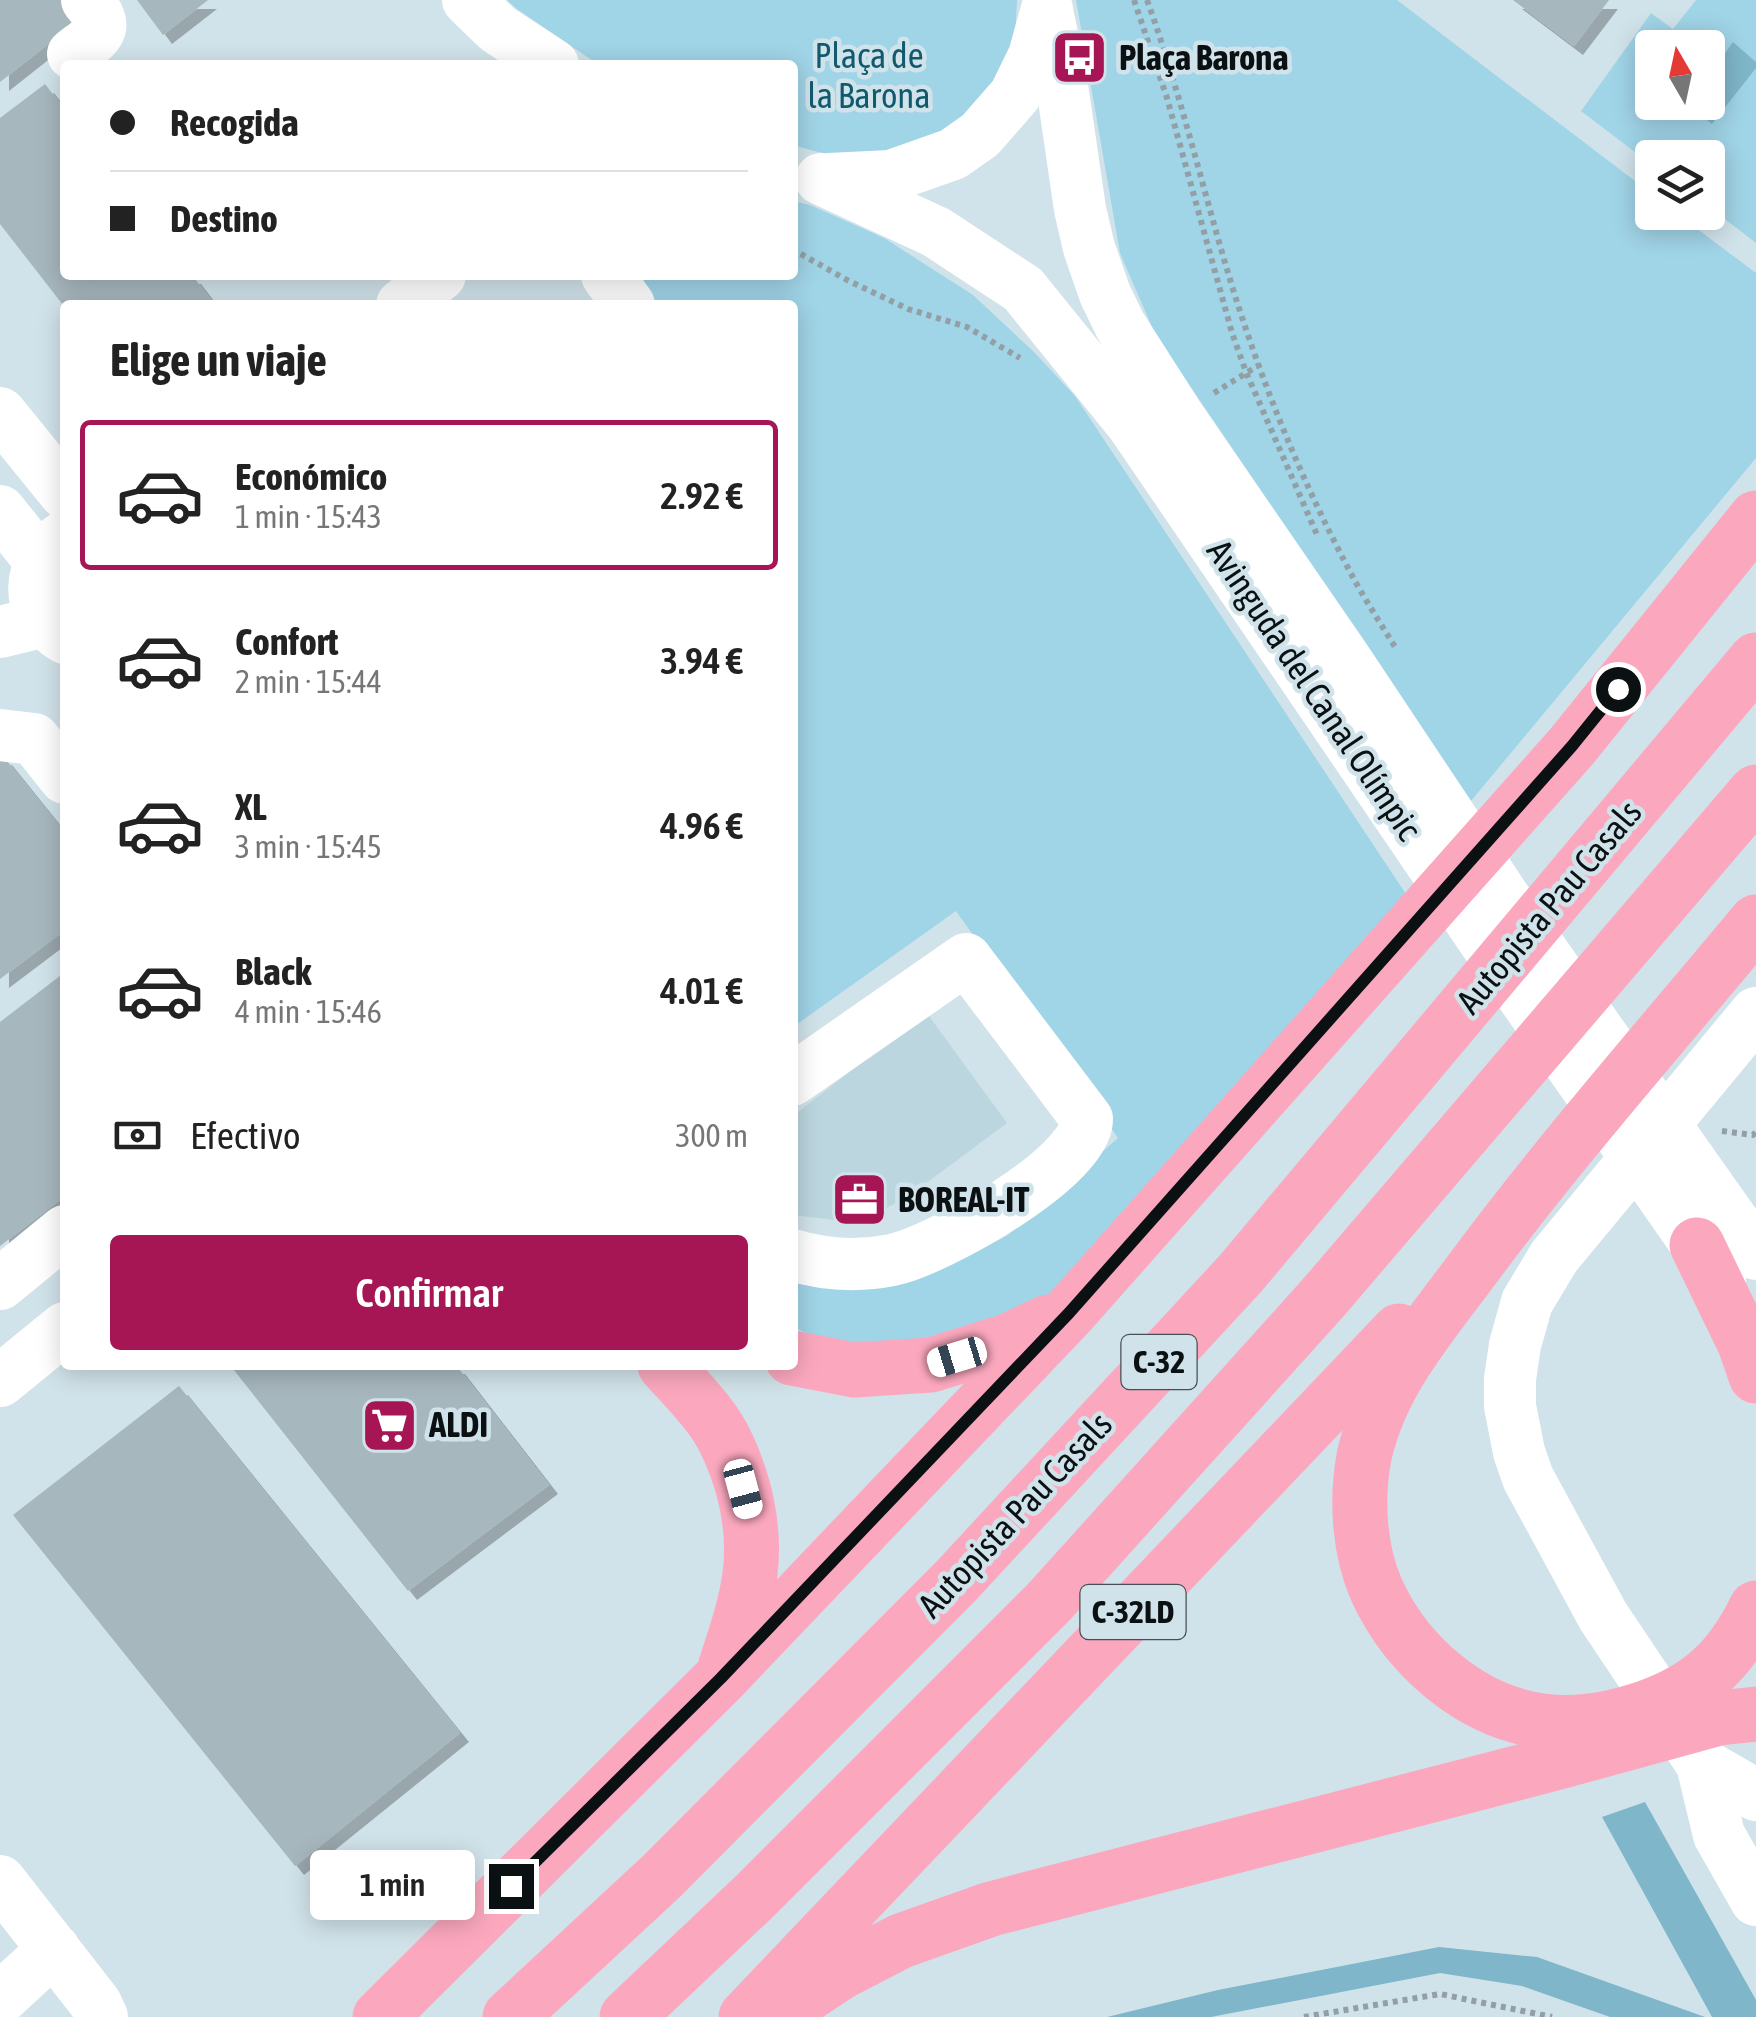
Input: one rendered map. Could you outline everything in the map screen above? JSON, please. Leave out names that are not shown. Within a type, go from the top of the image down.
[{"type":"highway","points":[[380,2017],[721,1678],[1069,1313],[1572,746],[1756,518]]},
{"type":"highway","name":"Autopista Pau Casals","points":[[510,2017],[662,1876],[958,1580],[1241,1274],[1756,660]]},
{"type":"highway","name":"C-32","points":[[628,2017],[1048,1603],[1324,1298],[1756,792]]},
{"type":"highway","name":"C-32LD","points":[[746,2017],[1519,1206],[1756,922]]},
{"type":"highway","points":[[1519,1206],[1399,1368],[1383,1400],[1364,1457],[1361,1521],[1366,1556],[1377,1590],[1399,1628],[1428,1662],[1466,1694],[1502,1711],[1550,1742]]},
{"type":"highway","points":[[1698,1245],[1746,1344],[1756,1376]]},
{"type":"highway","points":[[798,1359],[854,1370],[931,1365],[1008,1341],[1069,1313]]},
{"type":"highway","points":[[670,1370],[713,1420],[736,1466],[750,1513],[753,1542],[744,1611],[721,1678]]},
{"type":"highway","points":[[774,2017],[841,1972],[901,1941],[990,1909],[1550,1742],[1570,1722],[1626,1715],[1667,1700],[1723,1717],[1729,1653],[1756,1608]]},
{"type":"street","points":[[73,54],[98,35],[102,26],[99,14],[87,0]]},
{"type":"street","points":[[468,0],[498,28],[545,60]]},
{"type":"street","points":[[807,176],[891,176],[954,154],[980,134],[1015,95],[1034,56],[1047,6]]},
{"type":"street","name":"Avinguda del Canal Olímpic","points":[[1047,6],[1086,235],[1105,294],[1120,325],[1418,805],[1503,968],[1698,1245],[1756,1339]]},
{"type":"street","name":"Avinguda del Canal Olímpic","points":[[807,176],[936,232],[1024,289],[1133,425],[1418,805],[1503,896],[1710,1153],[1756,1254]]},
{"type":"street","points":[[408,300],[434,280]]},
{"type":"street","points":[[0,413],[60,487]]},
{"type":"street","points":[[0,511],[53,549],[35,576],[37,630]]},
{"type":"street","points":[[0,736],[34,738],[60,772]]},
{"type":"street","points":[[798,1076],[966,958],[1087,1118],[1087,1130],[1059,1164],[1004,1206],[938,1244],[894,1260],[842,1266],[798,1256]]},
{"type":"street","points":[[1756,1013],[1577,1226],[1546,1270],[1527,1302],[1510,1378],[1513,1426],[1528,1478],[1602,1616],[1723,1717],[1756,1795]]},
{"type":"street","points":[[0,1284],[60,1235]]},
{"type":"street","points":[[0,1380],[60,1332]]},
{"type":"street","points":[[1723,1717],[1719,1835],[1755,1885]]},
{"type":"street","points":[[0,1881],[102,2017]]},
{"type":"street","points":[[0,2000],[54,1949]]},
{"type":"path","points":[[1134,0],[1167,98],[1246,372],[1320,539]]},
{"type":"path","points":[[1147,0],[1258,365],[1349,570],[1398,652]]},
{"type":"path","points":[[798,252],[908,309],[967,327],[1023,360]]},
{"type":"path","points":[[1206,399],[1258,365]]},
{"type":"path","points":[[1710,1153],[1756,1132]]},
{"type":"path","points":[[1304,2017],[1440,1994],[1552,2017]]},
{"type":"shaded area","points":[[1733,42],[1756,62],[1756,68],[1725,107],[1725,53]]},
{"type":"shaded area","points":[[926,1012],[1007,1123],[905,1199],[869,1216],[843,1221],[798,1216],[798,1112]]},
{"type":"shaded area","points":[[1645,1802],[1756,2000],[1756,2017],[1712,2017],[1602,1817]]},
{"type":"shaded area","points":[[1439,1947],[1537,1957],[1705,2017],[1610,2017],[1522,1986],[1440,1973],[1211,2017],[1107,2017],[1218,1990]]},
{"type":"green space","name":"Plaça de la Barona","points":[[507,0],[1017,0],[1011,54],[996,84],[979,104],[938,134],[914,144],[889,151],[838,155],[798,146],[798,60],[592,60]]},
{"type":"green space","points":[[1076,0],[1397,0],[1635,181],[1635,230],[1699,230],[1756,273],[1756,458],[1471,801],[1155,334],[1120,253]]},
{"type":"green space","points":[[1696,0],[1756,0],[1756,243],[1725,219],[1725,140],[1635,140],[1635,152],[1581,111],[1635,35],[1635,120],[1725,120],[1725,30],[1639,30],[1651,13],[1673,29]]},
{"type":"green space","points":[[798,202],[884,238],[973,295],[1075,396],[1406,894],[1060,1290],[969,1331],[879,1349],[816,1339],[798,1329],[798,1277],[972,1254],[1008,1235],[1118,1138],[956,911],[798,1023],[798,300],[646,300],[631,280],[798,280]]},
{"type":"building","points":[[0,0],[73,0],[85,15],[0,82]]},
{"type":"building","points":[[137,0],[208,0],[163,35]]},
{"type":"building","points":[[1513,0],[1609,0],[1574,46]]},
{"type":"building","points":[[45,84],[60,104],[60,280],[196,280],[211,300],[60,301],[0,224],[0,118]]},
{"type":"building","points":[[3,756],[60,827],[60,934],[0,979]]},
{"type":"building","points":[[60,976],[60,1200],[0,1246],[0,1022]]},
{"type":"building","name":"ALDI","points":[[234,1370],[460,1370],[549,1485],[408,1591]]},
{"type":"building","points":[[179,1386],[460,1733],[295,1866],[13,1515]]},
{"type":"place","name":"Plaça Barona","points":[[1080,58]]},
{"type":"place","name":"BOREAL-IT","points":[[859,1200]]},
{"type":"place","name":"ALDI","points":[[390,1425]]},
{"type":"route","points":[[511,1886],[721,1678],[1069,1313],[1572,746],[1618,689]]}]
